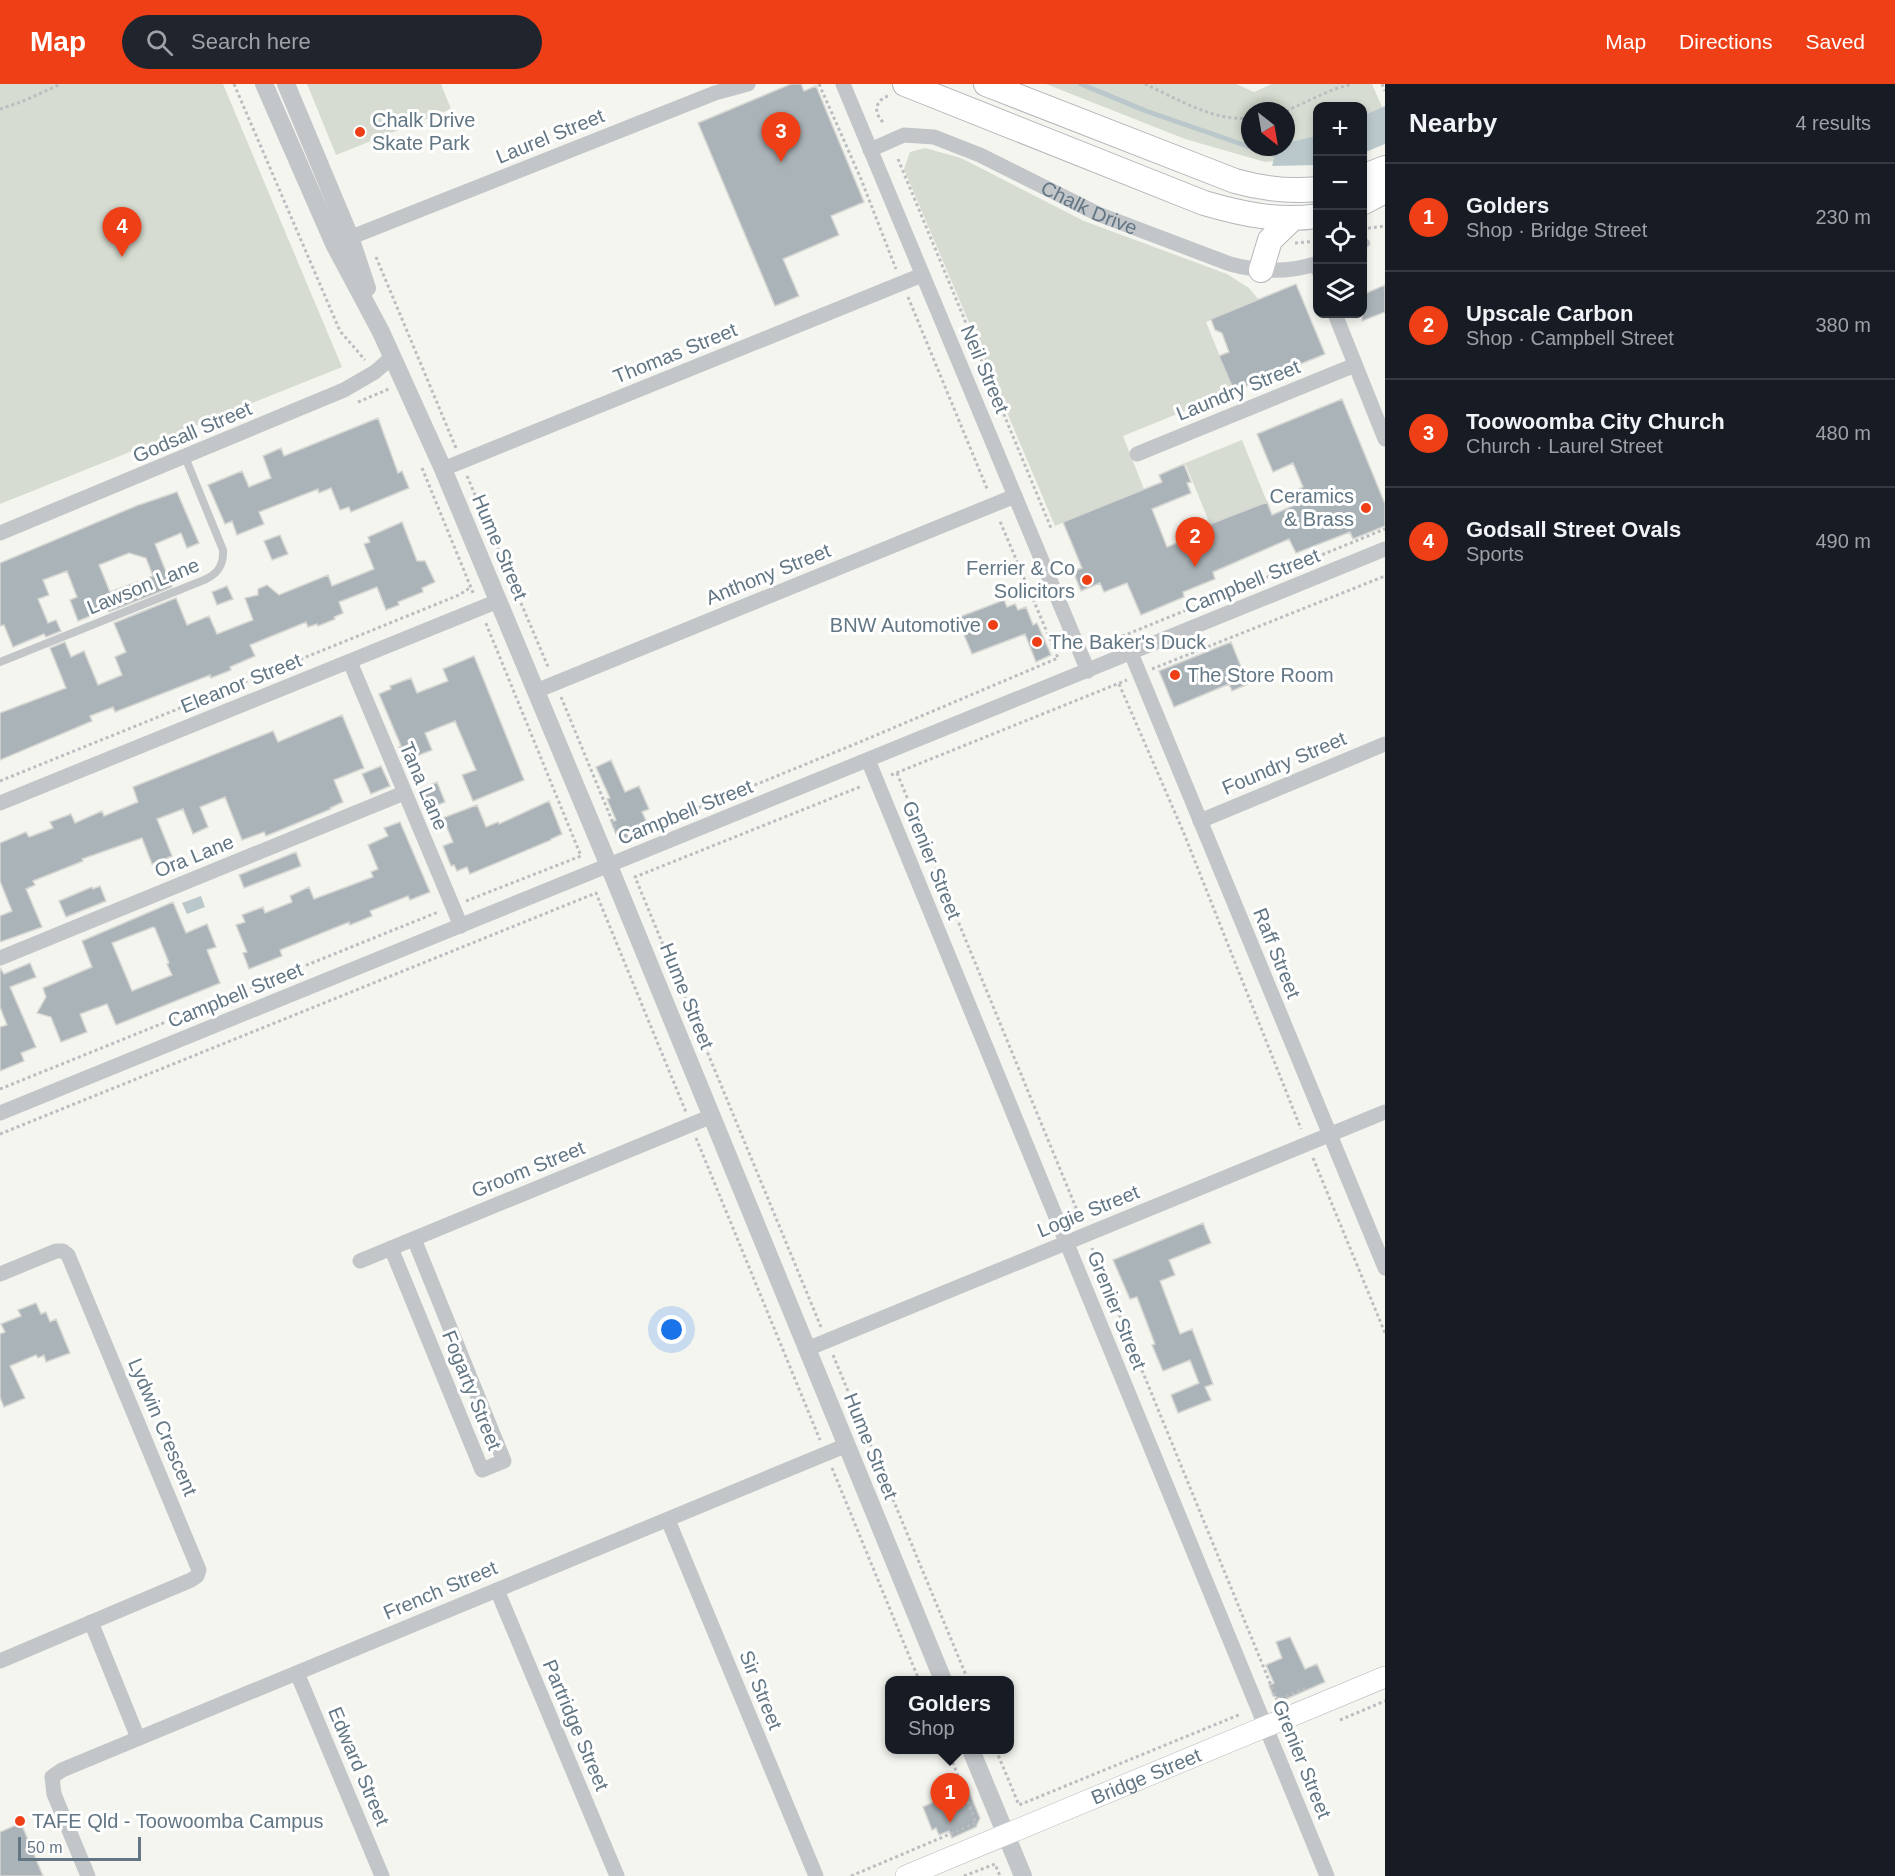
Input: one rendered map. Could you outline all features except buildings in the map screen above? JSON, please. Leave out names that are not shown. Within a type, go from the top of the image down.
[{"type":"highway","points":[[905,84],[1204,203],[1255,216],[1313,216]]},
{"type":"highway","points":[[986,84],[1235,181],[1272,190],[1313,189]]},
{"type":"highway","points":[[1367,175],[1385,168]]},
{"type":"highway","points":[[1261,270],[1270,240],[1293,218]]},
{"type":"main road","name":"Bridge Street","points":[[912,1875],[1385,1677]]},
{"type":"street","name":"Hume Street","points":[[264,84],[350,238]]},
{"type":"street","name":"Hume Street","points":[[286,84],[350,238],[381,332],[443,469],[609,866],[941,1676]]},
{"type":"street","name":"Laurel Street","points":[[350,238],[718,88],[748,84]]},
{"type":"street","name":"Neil Street","points":[[843,84],[1088,671]]},
{"type":"street","name":"Chalk Drive","points":[[870,150],[904,135],[934,137],[980,155],[1098,214],[1230,264],[1261,270],[1294,270],[1313,266]]},
{"type":"street","name":"Thomas Street","points":[[443,469],[922,275]]},
{"type":"street","points":[[1337,318],[1385,439]]},
{"type":"street","name":"Godsall Street","points":[[0,532],[344,390],[375,372],[392,357]]},
{"type":"street","name":"Laundry Street","points":[[1137,454],[1355,365]]},
{"type":"street","name":"Anthony Street","points":[[536,691],[1015,496]]},
{"type":"street","name":"Campbell Street","points":[[0,1113],[1385,549]]},
{"type":"street","name":"Eleanor Street","points":[[0,803],[498,601]]},
{"type":"street","name":"Raff Street","points":[[1131,653],[1385,1268]]},
{"type":"street","name":"Tana Lane","points":[[350,662],[460,926]]},
{"type":"street","name":"Foundry Street","points":[[1200,821],[1385,744]]},
{"type":"street","name":"Grenier Street","points":[[868,760],[1328,1876]]},
{"type":"street","name":"Ora Lane","points":[[0,958],[404,794]]},
{"type":"street","name":"Logie Street","points":[[807,1349],[1385,1112]]},
{"type":"street","name":"Groom Street","points":[[360,1261],[712,1116]]},
{"type":"street","name":"Fogarty Street","points":[[391,1248],[482,1470],[504,1461],[414,1239]]},
{"type":"street","name":"Lydwin Crescent","points":[[0,1274],[56,1251],[63,1251],[68,1255],[199,1567],[194,1578],[0,1661]]},
{"type":"street","name":"French Street","points":[[88,1876],[54,1794],[52,1777],[62,1770],[847,1445]]},
{"type":"street","name":"Sir Street","points":[[668,1520],[816,1876]]},
{"type":"street","name":"Partridge Street","points":[[496,1590],[617,1876]]},
{"type":"street","points":[[91,1622],[138,1738]]},
{"type":"street","name":"Edward Street","points":[[297,1673],[382,1876]]},
{"type":"street","points":[[973,1754],[1023,1876]]},
{"type":"lane","name":"Lawson Lane","points":[[0,662],[212,577],[217,572],[222,565],[223,550],[186,457]]},
{"type":"path","points":[[0,109],[61,84]]},
{"type":"path","points":[[234,84],[340,331],[375,372]]},
{"type":"path","points":[[350,238],[461,462],[620,840],[1058,658],[902,284],[861,179],[819,84]]},
{"type":"path","points":[[1145,84],[1201,109],[1241,119]]},
{"type":"path","points":[[1295,107],[1353,84]]},
{"type":"path","points":[[1382,84],[1385,91]]},
{"type":"path","points":[[898,159],[1051,528]]},
{"type":"path","points":[[1367,228],[1385,226]]},
{"type":"path","points":[[0,1089],[581,856],[421,466]]},
{"type":"path","points":[[1105,639],[1113,640],[1385,529]]},
{"type":"path","points":[[1385,576],[1119,684],[1183,831],[1307,1144],[1385,1333]]},
{"type":"path","points":[[0,781],[459,595],[471,587]]},
{"type":"path","points":[[635,877],[966,1676]]},
{"type":"path","points":[[0,1134],[596,893],[917,1676]]},
{"type":"path","points":[[1340,1720],[1385,1701]]},
{"type":"path","points":[[998,1754],[1019,1805],[1241,1714]]},
{"type":"path","points":[[851,1876],[976,1823],[950,1754]]},
{"type":"path","points":[[964,1876],[995,1864],[1000,1876]]},
{"type":"shaded area","points":[[0,84],[223,84],[342,367],[0,504]]},
{"type":"shaded area","name":"Chalk Drive Skate Park","points":[[307,84],[441,84],[451,109],[336,155]]},
{"type":"shaded area","points":[[1046,84],[1236,84],[1254,92],[1272,84],[1372,84],[1385,114],[1367,139],[1367,102],[1313,102],[1313,158],[1265,162],[1244,156],[1295,156],[1295,102],[1241,102],[1241,155],[1185,139]]},
{"type":"shaded area","points":[[1385,106],[1385,144],[1367,151],[1367,114]]},
{"type":"shaded area","points":[[1313,137],[1313,165],[1272,166],[1275,156],[1295,156],[1295,141]]},
{"type":"shaded area","points":[[925,148],[961,158],[1084,221],[1227,274],[1249,288],[1259,300],[1206,322],[1234,391],[1123,436],[1144,489],[1055,526],[904,169],[910,152]]},
{"type":"shaded area","points":[[1242,440],[1267,502],[1210,524],[1185,463]]},
{"type":"shaded area","points":[[201,896],[205,907],[187,914],[182,903]]},
{"type":"waterway","points":[[1081,84],[1146,111],[1241,144]]},
{"type":"place","name":"Chalk Drive Skate Park","points":[[360,132]]},
{"type":"place","name":"Toowoomba City Church","points":[[781,162]]},
{"type":"place","name":"Godsall Street Ovals","points":[[122,257]]},
{"type":"place","name":"Ceramics & Brass","points":[[1366,508]]},
{"type":"place","name":"Upscale Carbon","points":[[1195,567]]},
{"type":"place","name":"Ferrier & Co Solicitors","points":[[1087,580]]},
{"type":"place","name":"BNW Automotive","points":[[993,625]]},
{"type":"place","name":"The Baker's Duck","points":[[1037,642]]},
{"type":"place","name":"The Store Room","points":[[1175,675]]},
{"type":"place","name":"TAFE Qld - Toowoomba Campus","points":[[20,1821]]},
{"type":"place","name":"Golders","points":[[950,1823]]}]
